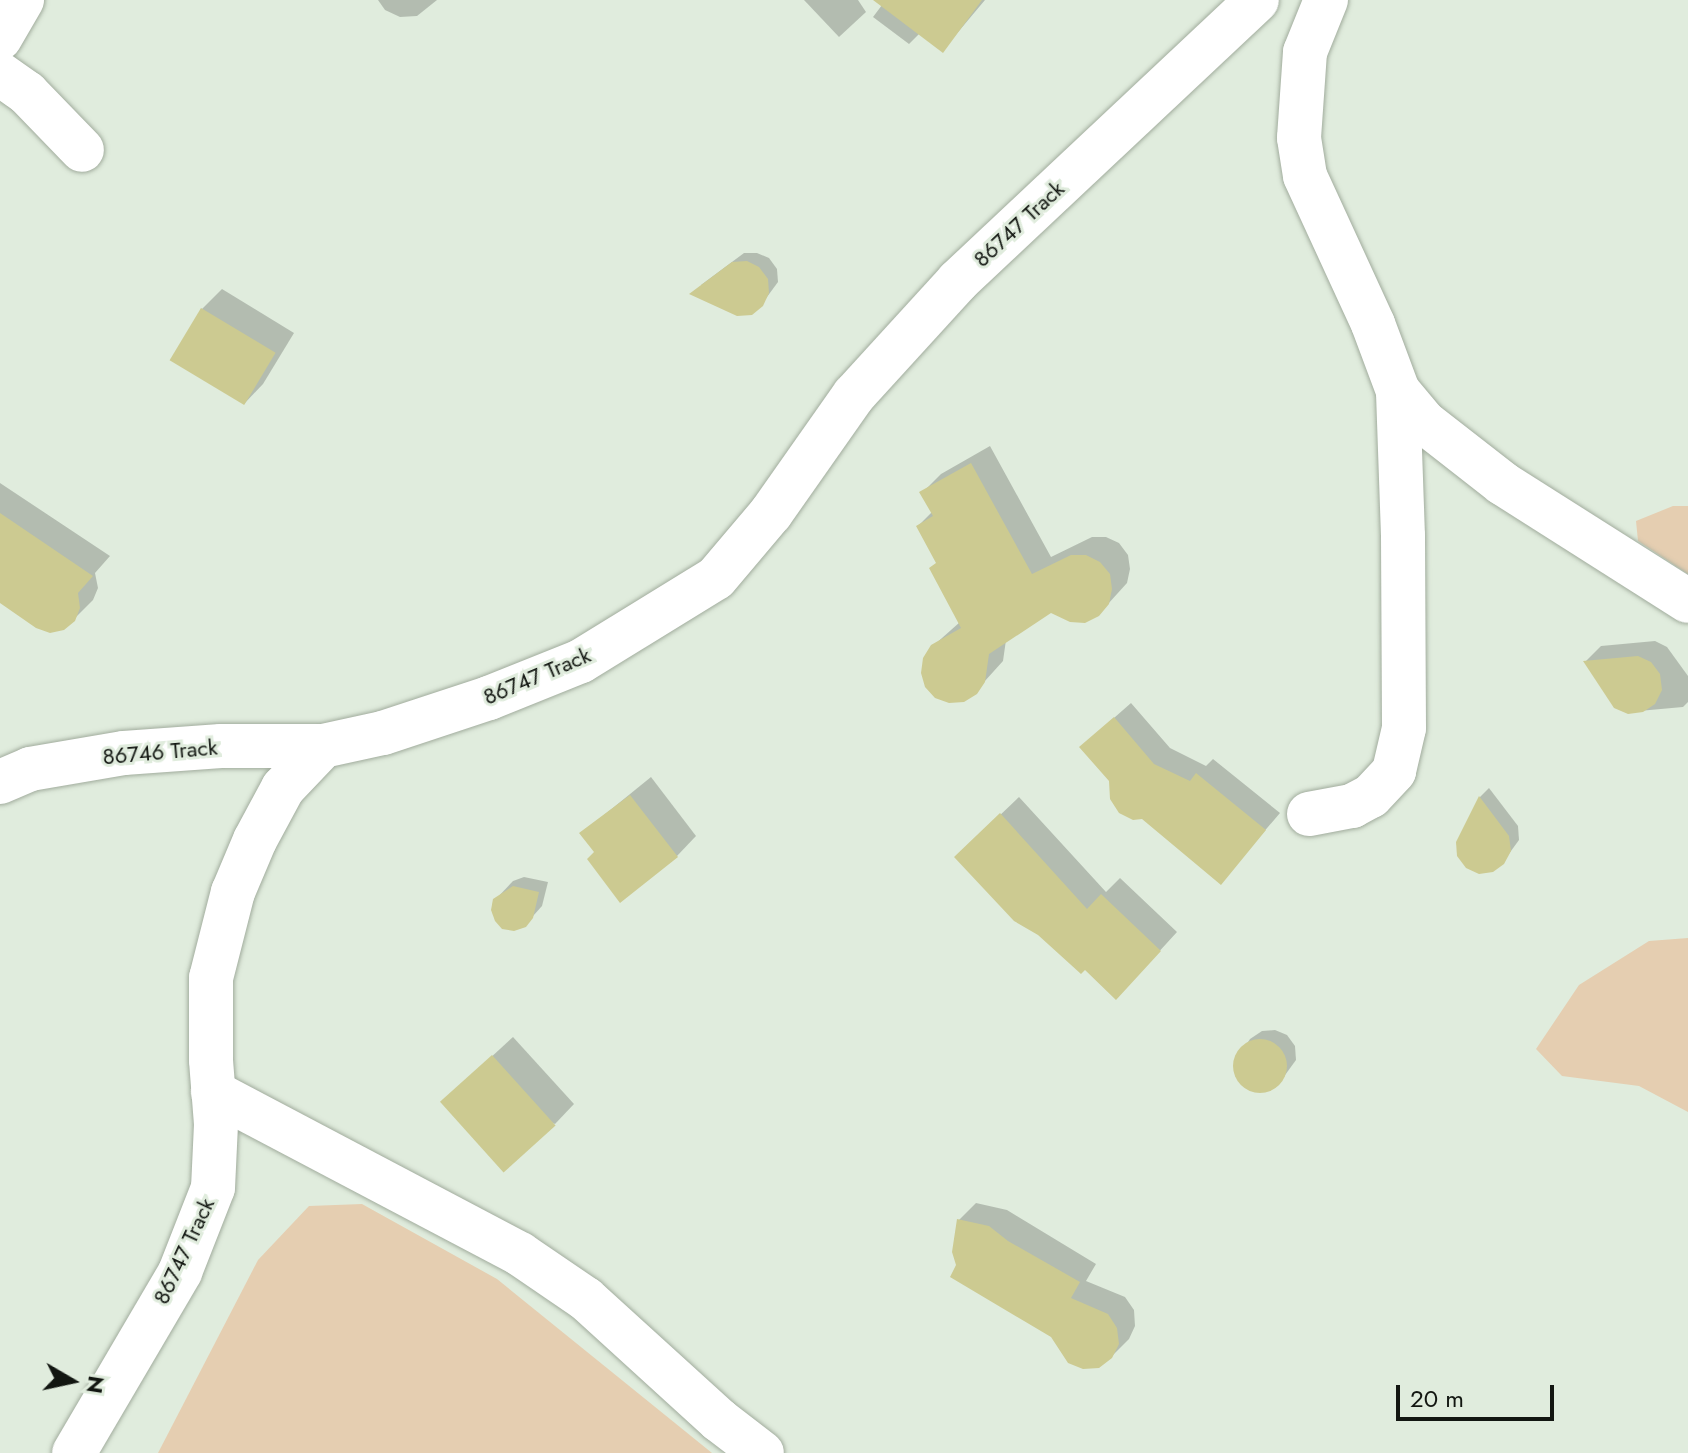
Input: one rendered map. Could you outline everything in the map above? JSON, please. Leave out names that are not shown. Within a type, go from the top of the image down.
[{"type":"street","points":[[0,38],[22,0]]},
{"type":"street","name":"86747 Track","points":[[74,1453],[180,1272],[213,1188],[216,1124],[211,978],[233,892],[283,788],[323,746],[383,733],[489,698],[581,661],[716,578],[771,513],[854,395],[958,281],[1257,0]]},
{"type":"street","points":[[1309,814],[1352,806],[1371,796],[1394,771],[1404,728],[1398,391],[1373,324],[1305,176],[1299,138],[1305,52],[1326,0]]},
{"type":"street","points":[[0,74],[27,93],[82,150]]},
{"type":"street","points":[[1398,391],[1424,422],[1502,483],[1688,601]]},
{"type":"street","name":"86746 Track","points":[[0,782],[30,769],[124,753],[221,746],[323,746]]},
{"type":"street","points":[[213,1092],[462,1220],[520,1254],[586,1299],[719,1420],[762,1453]]},
{"type":"shaded area","points":[[1673,506],[1688,506],[1688,574],[1638,541],[1636,521]]},
{"type":"shaded area","points":[[1688,938],[1688,1112],[1639,1086],[1562,1076],[1536,1049],[1579,985],[1649,941]]},
{"type":"shaded area","points":[[362,1204],[497,1279],[712,1453],[158,1453],[258,1260],[309,1206]]},
{"type":"building","points":[[873,0],[982,0],[943,53]]},
{"type":"building","points":[[747,261],[759,267],[768,279],[769,293],[763,306],[752,315],[737,316],[689,294],[732,262]]},
{"type":"building","points":[[201,308],[276,353],[244,405],[170,360]]},
{"type":"building","points":[[971,463],[1032,574],[1071,555],[1086,555],[1100,562],[1110,574],[1112,589],[1109,604],[1099,616],[1085,623],[1070,622],[1051,613],[989,654],[985,682],[977,694],[964,702],[949,703],[935,698],[925,687],[921,673],[923,658],[931,645],[961,628],[929,568],[936,563],[916,526],[933,516],[919,492]]},
{"type":"building","points":[[0,513],[93,576],[78,593],[80,608],[75,621],[64,630],[50,633],[36,628],[0,603]]},
{"type":"building","points":[[1638,656],[1651,662],[1660,674],[1662,690],[1655,704],[1643,712],[1628,714],[1614,708],[1583,661]]},
{"type":"building","points":[[1114,717],[1154,764],[1190,781],[1196,773],[1266,830],[1221,885],[1142,819],[1133,820],[1119,813],[1110,799],[1109,781],[1079,747]]},
{"type":"building","points":[[630,795],[678,857],[620,903],[587,859],[594,852],[579,833]]},
{"type":"building","points":[[1479,796],[1509,836],[1511,851],[1504,864],[1493,872],[1479,874],[1466,868],[1457,856],[1456,842]]},
{"type":"building","points":[[1000,813],[1087,909],[1101,894],[1161,951],[1116,1000],[1085,970],[1081,974],[1038,935],[1014,921],[954,857]]},
{"type":"building","points":[[513,886],[539,892],[533,918],[526,927],[514,931],[502,929],[491,910],[493,899]]},
{"type":"building","points":[[1260,1039],[1279,1047],[1287,1066],[1279,1085],[1260,1093],[1241,1085],[1233,1066],[1241,1047]]},
{"type":"building","points":[[492,1055],[556,1126],[504,1172],[440,1102]]},
{"type":"building","points":[[957,1219],[989,1226],[1008,1241],[1080,1282],[1071,1298],[1108,1314],[1117,1328],[1119,1344],[1112,1358],[1099,1368],[1083,1369],[1068,1363],[1051,1337],[950,1277],[956,1265],[952,1252]]}]
